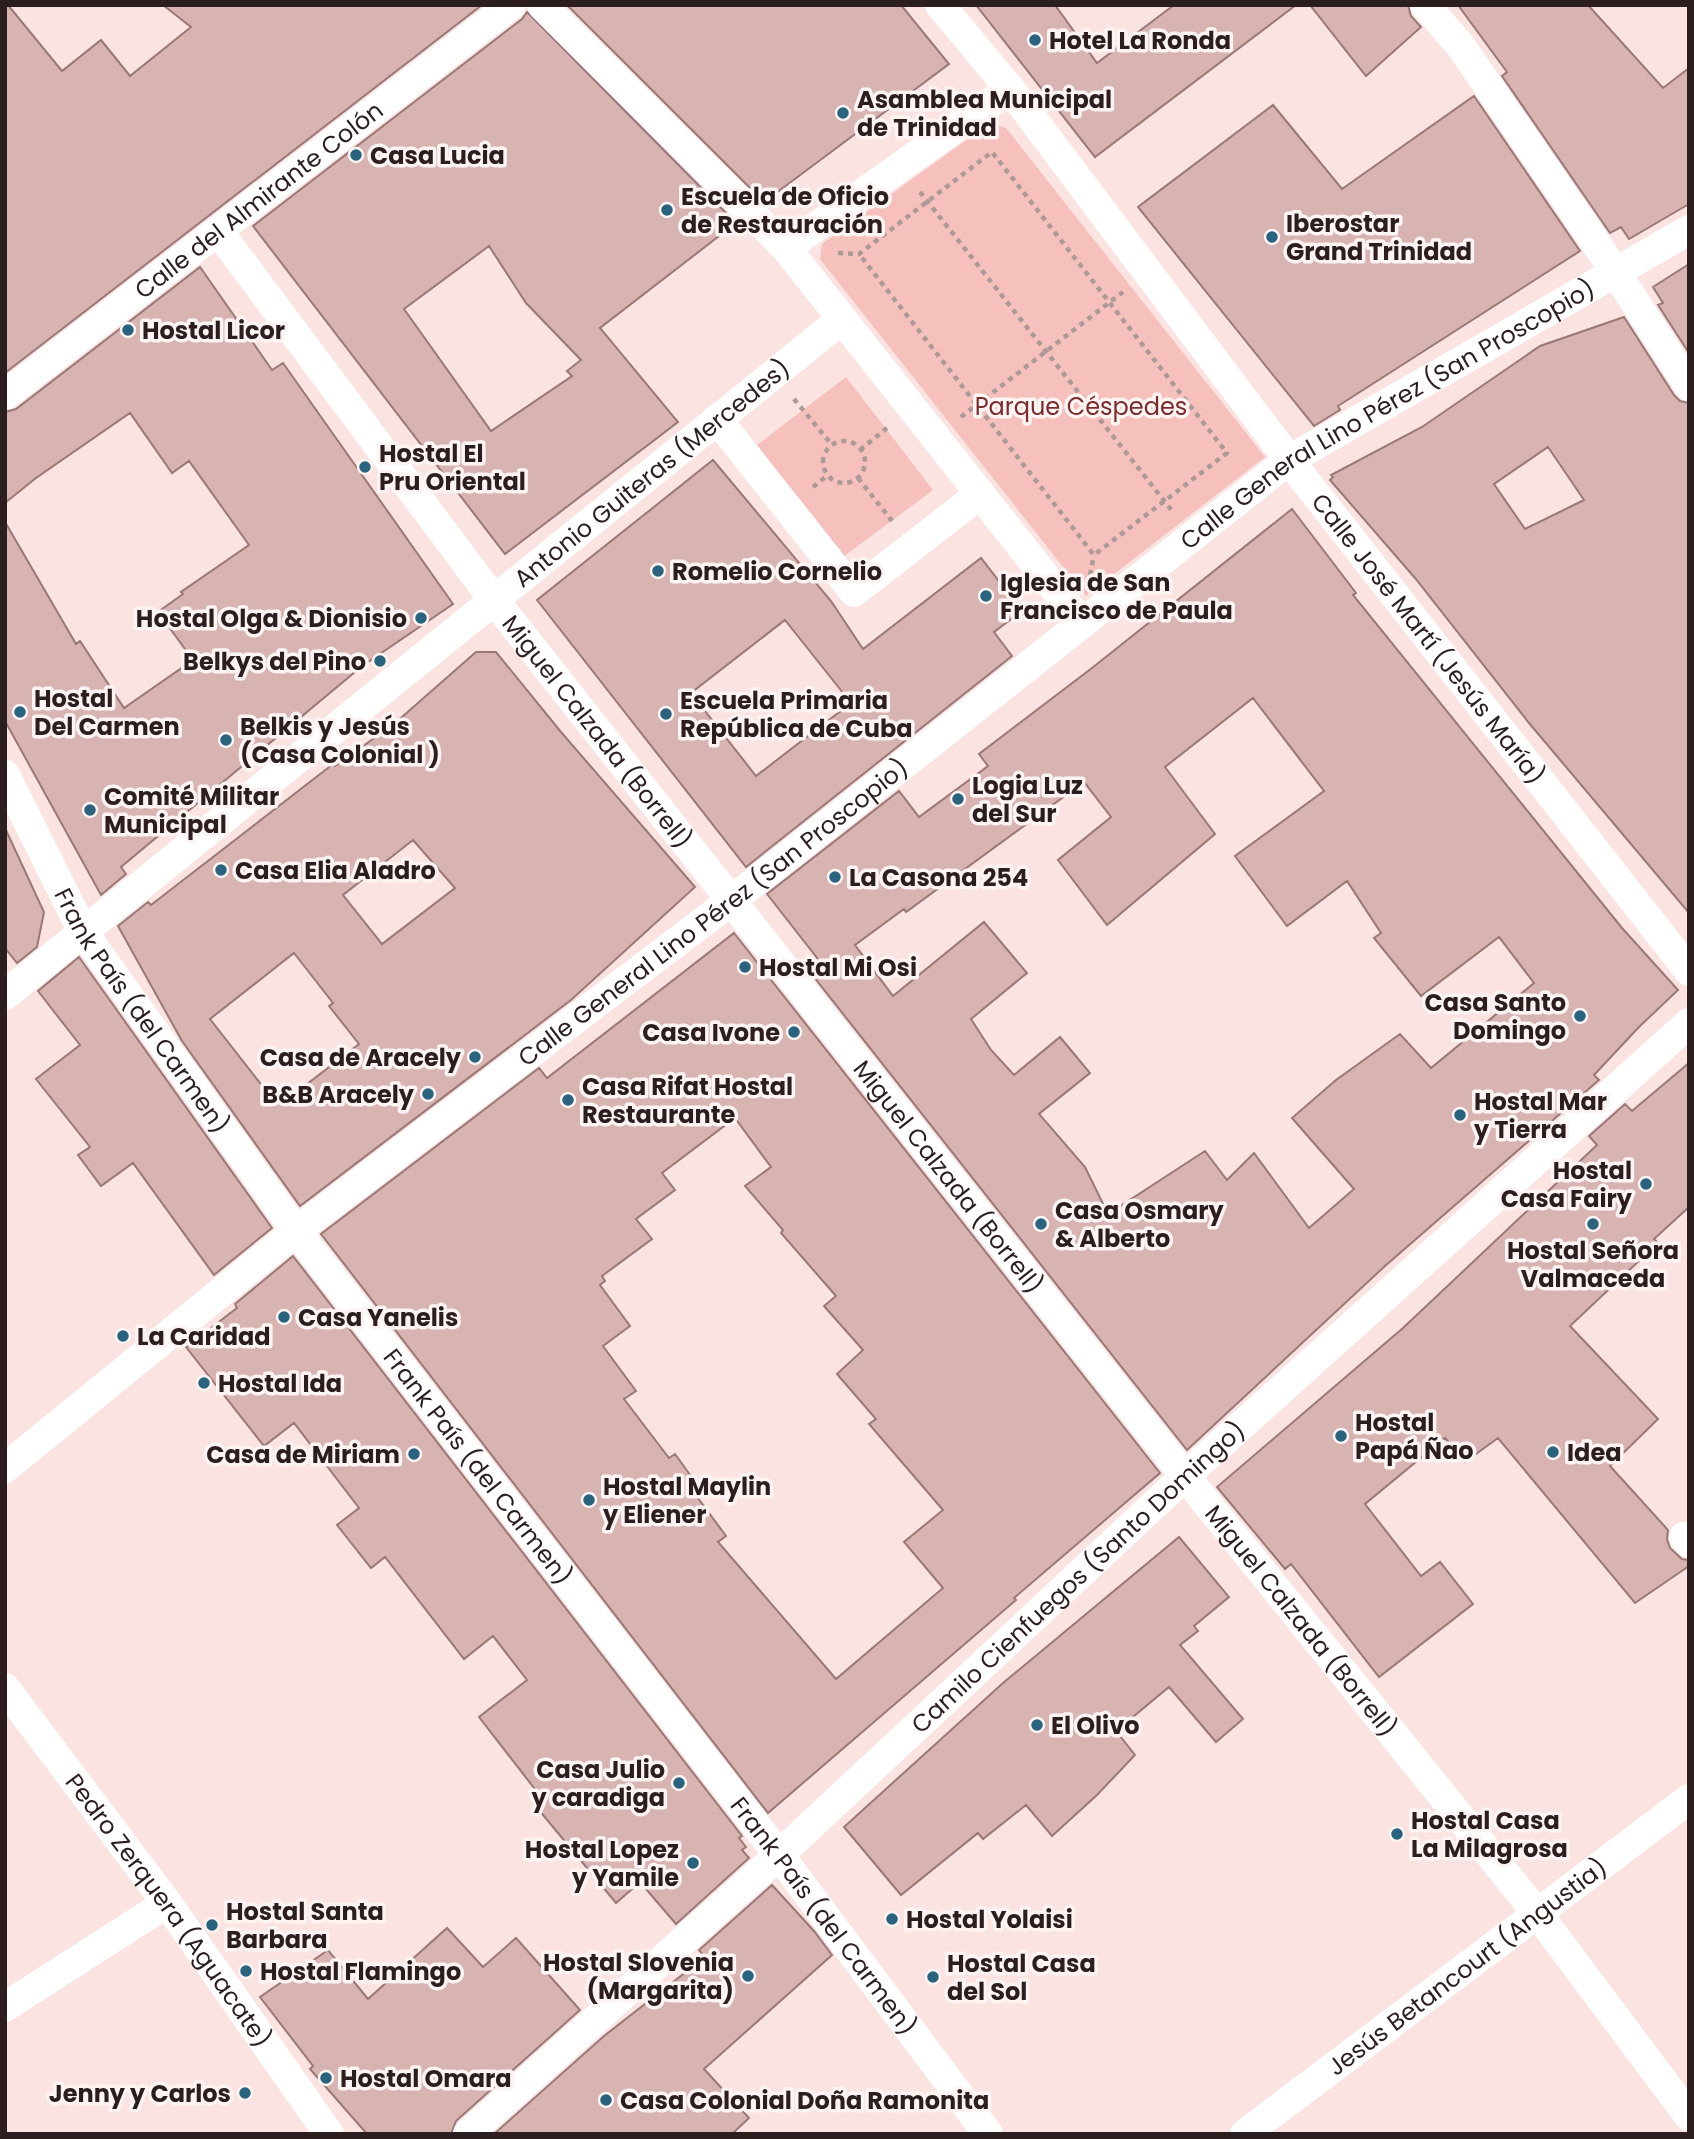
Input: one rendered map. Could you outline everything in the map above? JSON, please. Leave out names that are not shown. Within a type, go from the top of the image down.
[{"type":"street","name":"Calle del Almirante Colón","points":[[5,396],[511,5]]},
{"type":"street","points":[[541,5],[786,248],[1081,622]]},
{"type":"street","name":"Calle José Martí (Jesús María)","points":[[940,5],[1010,89],[1289,460],[1689,971]]},
{"type":"street","points":[[1425,5],[1460,45],[1615,271],[1689,386]]},
{"type":"street","points":[[786,248],[1010,89]]},
{"type":"street","name":"Calle General Lino Pérez (San Proscopio)","points":[[5,1468],[296,1231],[732,900],[1289,460],[1689,230]]},
{"type":"street","name":"Miguel Calzada (Borrell)","points":[[218,231],[494,600],[1185,1476],[1537,1913],[1689,2116]]},
{"type":"street","name":"Antonio Guiteras (Mercedes)","points":[[5,995],[842,319]]},
{"type":"street","points":[[717,419],[854,592],[980,494]]},
{"type":"street","name":"Frank País (del Carmen)","points":[[5,775],[83,932],[296,1231],[779,1855],[988,2134]]},
{"type":"street","name":"Camilo Cienfuegos (Santo Domingo)","points":[[468,2134],[779,1855],[1185,1476],[1689,1023]]},
{"type":"street","name":"Pedro Zerquera (Aguacate)","points":[[5,1688],[167,1903],[330,2134]]},
{"type":"street","name":"Jesús Betancourt (Angustia)","points":[[1245,2134],[1689,1799]]},
{"type":"street","points":[[5,2007],[167,1903]]},
{"type":"path","points":[[992,152],[1227,453],[1094,555],[859,254],[928,202],[992,152]]},
{"type":"path","points":[[900,167],[1192,536]]},
{"type":"path","points":[[936,437],[1147,273]]},
{"type":"path","points":[[803,409],[832,445]]},
{"type":"path","points":[[860,450],[886,429]]},
{"type":"path","points":[[843,441],[856,445],[860,450],[864,467],[858,478],[839,482],[824,469],[824,456],[832,445],[843,441]]},
{"type":"path","points":[[807,492],[828,475]]},
{"type":"path","points":[[858,478],[892,521]]},
{"type":"green space","name":"Parque Céspedes","points":[[990,123],[1006,128],[1265,457],[1086,596],[820,259],[822,244]]},
{"type":"green space","points":[[846,377],[933,490],[843,557],[757,445]]},
{"type":"building","points":[[5,5],[8,5],[62,71],[101,40],[130,76],[191,27],[163,5],[482,5],[5,373]]},
{"type":"building","points":[[567,5],[901,5],[949,64],[764,202]]},
{"type":"building","points":[[976,5],[1055,5],[1097,63],[1174,5],[1296,5],[1095,157]]},
{"type":"building","points":[[1310,5],[1408,5],[1411,16],[1421,27],[1366,76]]},
{"type":"building","points":[[1458,5],[1588,5],[1663,88],[1689,68],[1689,204],[1629,239],[1621,227],[1610,233],[1502,76],[1507,72]]},
{"type":"building","points":[[527,12],[736,223],[600,328],[678,422],[505,554],[253,226],[522,19]],"holes":[[[489,246],[526,303],[581,360],[567,371],[572,376],[491,431],[404,309]]]},
{"type":"building","name":"Iberostar Grand Trinidad","points":[[1474,96],[1580,251],[1338,406],[1340,410],[1314,426],[1138,207],[1273,105],[1342,189]]},
{"type":"building","points":[[1689,264],[1689,353],[1658,305],[1663,303],[1653,287]]},
{"type":"building","points":[[200,267],[272,370],[283,363],[453,604],[361,667],[121,867],[126,874],[101,895],[5,721],[5,522],[76,644],[80,641],[124,708],[193,660],[158,612],[183,594],[181,592],[249,545],[189,461],[172,473],[130,413],[36,478],[5,503],[5,412],[16,409]]},
{"type":"building","points":[[1624,317],[1674,395],[1680,401],[1689,403],[1689,913],[1529,723],[1415,578],[1330,480],[1333,477],[1331,475],[1422,427],[1540,346]],"holes":[[[1548,447],[1584,500],[1525,529],[1494,484]]]},
{"type":"building","points":[[713,460],[831,601],[863,649],[981,558],[1022,611],[994,632],[1012,656],[746,867],[537,600]],"holes":[[[785,620],[851,703],[756,776],[691,693]]]},
{"type":"building","points":[[1292,509],[1356,593],[1353,595],[1622,928],[1678,990],[1594,1075],[1599,1080],[1385,1266],[1187,1450],[810,972],[821,963],[767,894],[899,791],[919,817],[988,766],[979,754]],"holes":[[[1253,698],[1324,791],[1235,856],[1287,926],[1347,881],[1381,933],[1374,938],[1421,996],[1499,937],[1534,983],[1431,1068],[1400,1034],[1336,1080],[1292,1118],[1354,1189],[1309,1228],[1254,1153],[1227,1180],[1205,1151],[1108,1214],[1085,1167],[1039,1114],[1090,1073],[1060,1037],[1014,1075],[991,1050],[971,1019],[1027,973],[984,922],[893,996],[855,945],[904,909],[906,912],[1084,782],[1111,817],[1058,860],[1107,925],[1215,834],[1165,767]]]},
{"type":"building","points":[[476,652],[496,652],[695,887],[571,1000],[300,1206],[182,1041],[118,926],[148,902],[151,905],[333,764],[335,766],[394,724]],"holes":[[[413,840],[455,888],[382,944],[343,895]],[[294,953],[333,1003],[329,1006],[359,1044],[294,1094],[287,1084],[271,1097],[210,1019]]]},
{"type":"building","points":[[5,828],[44,912],[37,947],[17,963],[5,948]]},
{"type":"building","points":[[734,933],[1160,1473],[768,1813],[321,1234],[539,1068],[547,1078]],"holes":[[[735,1118],[771,1167],[745,1186],[783,1230],[781,1233],[836,1296],[824,1306],[863,1350],[837,1374],[876,1419],[869,1424],[943,1510],[904,1542],[943,1588],[836,1679],[718,1542],[726,1536],[692,1490],[698,1486],[675,1454],[669,1458],[624,1399],[636,1391],[603,1346],[630,1326],[600,1285],[605,1281],[602,1276],[652,1239],[636,1219],[675,1190],[662,1173]]]},
{"type":"building","points":[[79,957],[272,1228],[214,1275],[133,1163],[101,1186],[78,1155],[90,1147],[36,1079],[80,1045],[38,991]]},
{"type":"building","points":[[1689,1063],[1689,1207],[1654,1239],[1658,1243],[1570,1326],[1658,1419],[1610,1466],[1668,1530],[1670,1548],[1682,1559],[1689,1560],[1689,1566],[1635,1603],[1498,1438],[1465,1462],[1445,1438],[1365,1504],[1421,1576],[1440,1562],[1473,1604],[1379,1677],[1291,1564],[1285,1569],[1217,1487],[1403,1328],[1597,1145],[1589,1136],[1625,1104],[1632,1111]]},
{"type":"building","points":[[293,1256],[742,1836],[739,1838],[746,1847],[742,1850],[749,1858],[676,1924],[640,1882],[616,1903],[533,1803],[541,1797],[479,1717],[527,1680],[493,1636],[464,1659],[385,1557],[371,1568],[337,1525],[359,1508],[294,1423],[264,1446],[186,1347],[237,1308],[235,1304]]},
{"type":"building","points":[[1179,1537],[1229,1597],[1194,1626],[1198,1631],[1180,1645],[1243,1719],[1216,1742],[1169,1687],[1116,1731],[1135,1755],[1052,1836],[1026,1805],[983,1839],[978,1833],[901,1895],[844,1827],[1003,1683]]},
{"type":"building","points":[[772,1885],[832,1955],[704,2069],[749,2118],[732,2134],[494,2134],[604,2036],[705,1957],[699,1950]]},
{"type":"building","points":[[447,1928],[483,1967],[516,1938],[580,2010],[456,2121],[451,2134],[367,2134],[310,2069],[313,2066],[260,1997],[328,1950],[368,1999]]},
{"type":"place","name":"Hotel La Ronda","points":[[1035,40]]},
{"type":"place","name":"Asamblea Municipal de Trinidad","points":[[843,113]]},
{"type":"place","name":"Casa Lucia","points":[[356,155]]},
{"type":"place","name":"Escuela de Oficio de Restauración","points":[[667,210]]},
{"type":"place","name":"Iberostar Grand Trinidad","points":[[1272,237]]},
{"type":"place","name":"Hostal Licor","points":[[128,330]]},
{"type":"place","name":"Hostal El Pru Oriental","points":[[365,467]]},
{"type":"place","name":"Romelio Cornelio","points":[[658,571]]},
{"type":"place","name":"Iglesia de San Francisco de Paula","points":[[986,596]]},
{"type":"place","name":"Hostal Olga & Dionisio","points":[[421,618]]},
{"type":"place","name":"Belkys del Pino","points":[[380,661]]},
{"type":"place","name":"Hostal Del Carmen","points":[[20,712]]},
{"type":"place","name":"Escuela Primaria República de Cuba","points":[[666,714]]},
{"type":"place","name":"Belkis y Jesús (Casa Colonial )","points":[[226,740]]},
{"type":"place","name":"Logia Luz del Sur","points":[[958,799]]},
{"type":"place","name":"Comité Militar Municipal","points":[[90,810]]},
{"type":"place","name":"Casa Elia Aladro","points":[[221,870]]},
{"type":"place","name":"La Casona 254","points":[[835,877]]},
{"type":"place","name":"Hostal Mi Osi","points":[[745,967]]},
{"type":"place","name":"Casa Santo Domingo","points":[[1580,1016]]},
{"type":"place","name":"Casa Ivone","points":[[794,1032]]},
{"type":"place","name":"Casa de Aracely","points":[[475,1057]]},
{"type":"place","name":"B&B Aracely","points":[[428,1094]]},
{"type":"place","name":"Casa Rifat Hostal Restaurante","points":[[568,1100]]},
{"type":"place","name":"Hostal Mar y Tierra","points":[[1460,1115]]},
{"type":"place","name":"Hostal Casa Fairy","points":[[1646,1184]]},
{"type":"place","name":"Casa Osmary & Alberto","points":[[1041,1224]]},
{"type":"place","name":"Hostal Señora Valmaceda","points":[[1593,1224]]},
{"type":"place","name":"Casa Yanelis","points":[[284,1317]]},
{"type":"place","name":"La Caridad","points":[[123,1336]]},
{"type":"place","name":"Hostal Ida","points":[[204,1383]]},
{"type":"place","name":"Hostal Papá Ñao","points":[[1341,1436]]},
{"type":"place","name":"Idea","points":[[1553,1452]]},
{"type":"place","name":"Casa de Miriam","points":[[414,1454]]},
{"type":"place","name":"Hostal Maylin y Eliener","points":[[589,1500]]},
{"type":"place","name":"El Olivo","points":[[1037,1725]]},
{"type":"place","name":"Casa Julio y caradiga","points":[[679,1783]]},
{"type":"place","name":"Hostal Casa La Milagrosa","points":[[1397,1834]]},
{"type":"place","name":"Hostal Lopez y Yamile","points":[[693,1863]]},
{"type":"place","name":"Hostal Yolaisi","points":[[892,1919]]},
{"type":"place","name":"Hostal Santa Barbara","points":[[212,1925]]},
{"type":"place","name":"Hostal Flamingo","points":[[246,1971]]},
{"type":"place","name":"Hostal Slovenia (Margarita)","points":[[748,1976]]},
{"type":"place","name":"Hostal Casa del Sol","points":[[933,1977]]},
{"type":"place","name":"Hostal Omara","points":[[326,2078]]},
{"type":"place","name":"Jenny y Carlos","points":[[245,2093]]},
{"type":"place","name":"Casa Colonial Doña Ramonita","points":[[606,2100]]}]
